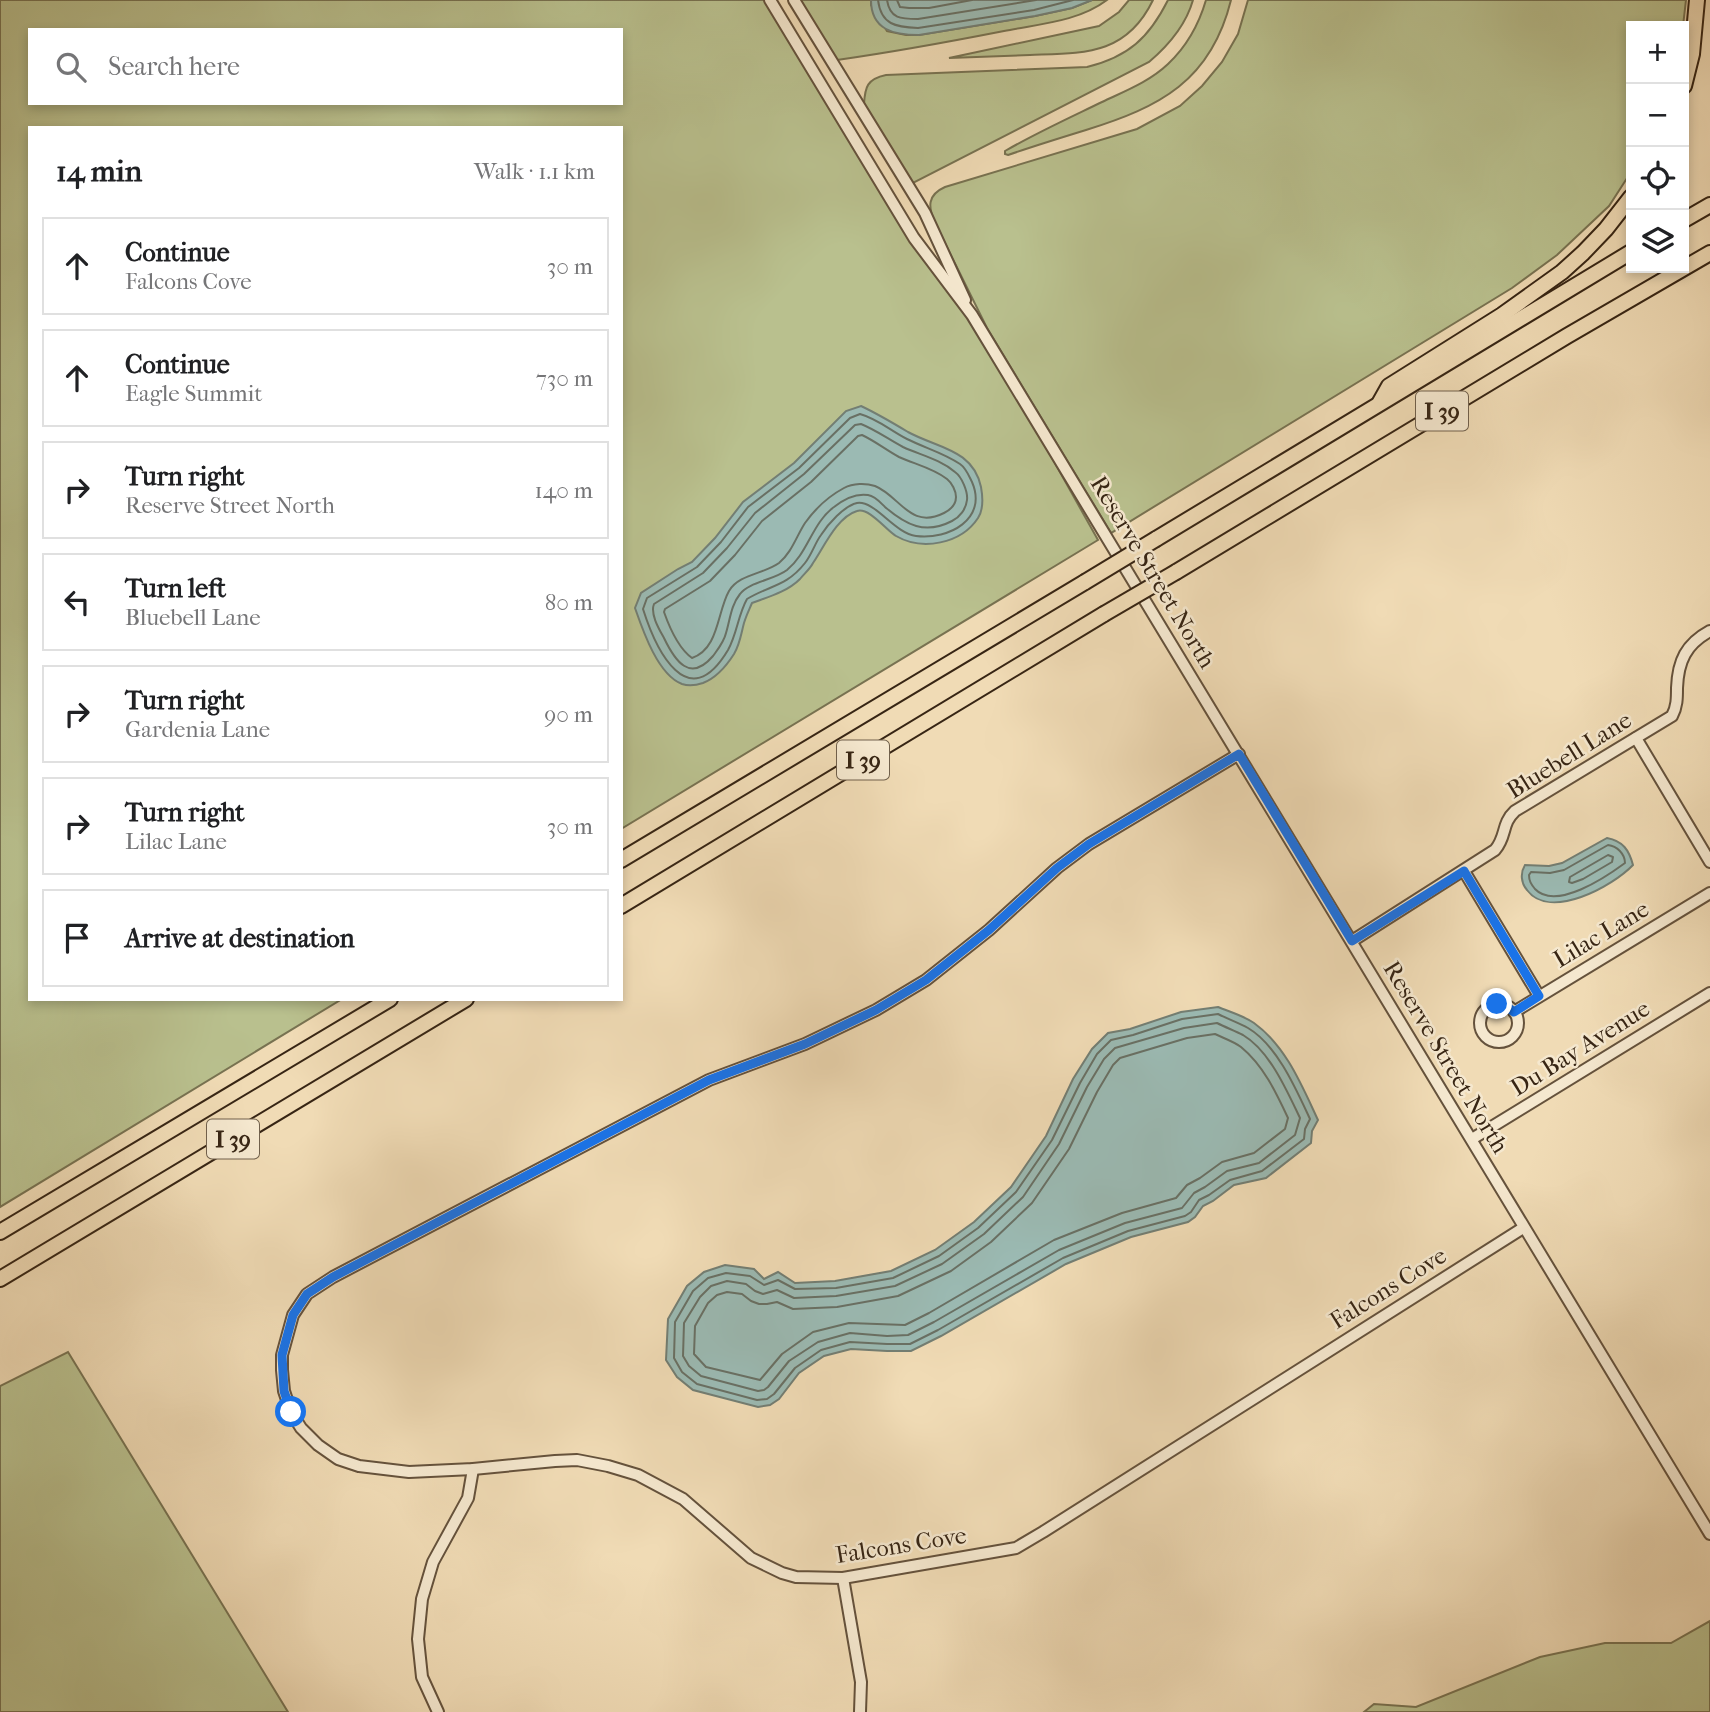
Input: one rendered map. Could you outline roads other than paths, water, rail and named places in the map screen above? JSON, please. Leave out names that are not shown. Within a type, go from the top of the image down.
[{"type":"highway","points":[[1684,84],[1692,54],[1697,0]]},
{"type":"highway","points":[[1379,405],[1389,386],[1502,315],[1562,272],[1606,229],[1626,203]]},
{"type":"highway","points":[[1689,217],[1710,205]]},
{"type":"highway","name":"I 39","points":[[623,905],[1555,343],[1710,253]]},
{"type":"highway","name":"I 39","points":[[623,859],[1626,255]]},
{"type":"highway","name":"I 39","points":[[0,1232],[387,1001]]},
{"type":"highway","name":"I 39","points":[[0,1279],[463,1001]]},
{"type":"street","name":"Reserve Street North","points":[[770,0],[914,238],[972,315],[1710,1534]]},
{"type":"street","name":"Reserve Street North","points":[[794,0],[925,213],[972,315]]},
{"type":"street","name":"Bluebell Lane","points":[[1352,941],[1495,850],[1503,839],[1506,821],[1515,811],[1668,719],[1675,712],[1678,671],[1684,655],[1694,642],[1710,631]]},
{"type":"street","points":[[1636,738],[1710,862]]},
{"type":"street","name":"Falcons Cove","points":[[1239,754],[1089,844],[926,980],[876,1010],[805,1044],[709,1080],[333,1277],[307,1294],[293,1315],[282,1355],[284,1391],[291,1412],[318,1445],[338,1459],[381,1470],[409,1472],[473,1469],[576,1460],[638,1475],[683,1499],[751,1558],[796,1577],[843,1578],[1016,1548],[1523,1228]]},
{"type":"street","points":[[1464,871],[1539,996]]},
{"type":"street","name":"Lilac Lane","points":[[1514,1012],[1710,893]]},
{"type":"street","name":"Du Bay Avenue","points":[[1472,1139],[1710,993]]},
{"type":"street","points":[[438,1712],[422,1677],[418,1639],[422,1599],[433,1562],[468,1499],[473,1469]]},
{"type":"street","points":[[843,1578],[861,1682],[860,1712]]},
{"type":"water","points":[[871,0],[1092,0],[1072,8],[1035,16],[919,35],[901,34],[886,29],[875,18]]},
{"type":"water","points":[[861,406],[962,457],[977,474],[982,491],[982,507],[978,518],[962,534],[929,544],[906,541],[896,536],[867,512],[857,511],[850,514],[837,526],[810,567],[795,584],[752,603],[736,650],[721,671],[708,681],[698,684],[684,685],[673,679],[652,651],[642,628],[635,608],[641,593],[692,562],[743,502],[794,463],[846,411]]},
{"type":"water","points":[[1607,838],[1624,847],[1633,865],[1611,882],[1581,897],[1550,902],[1537,899],[1525,887],[1522,875],[1525,865],[1549,866],[1562,863]]},
{"type":"water","points":[[1218,1007],[1250,1021],[1275,1043],[1292,1067],[1318,1120],[1312,1131],[1311,1143],[1266,1178],[1234,1185],[1203,1206],[1188,1222],[1131,1237],[1066,1264],[911,1351],[851,1349],[824,1356],[799,1373],[779,1399],[770,1405],[758,1407],[693,1390],[677,1377],[666,1360],[668,1319],[687,1286],[704,1272],[725,1265],[754,1269],[764,1279],[778,1272],[795,1283],[835,1281],[891,1271],[935,1250],[974,1222],[1011,1187],[1046,1136],[1073,1079],[1092,1049],[1108,1033],[1130,1029],[1181,1012]]}]
